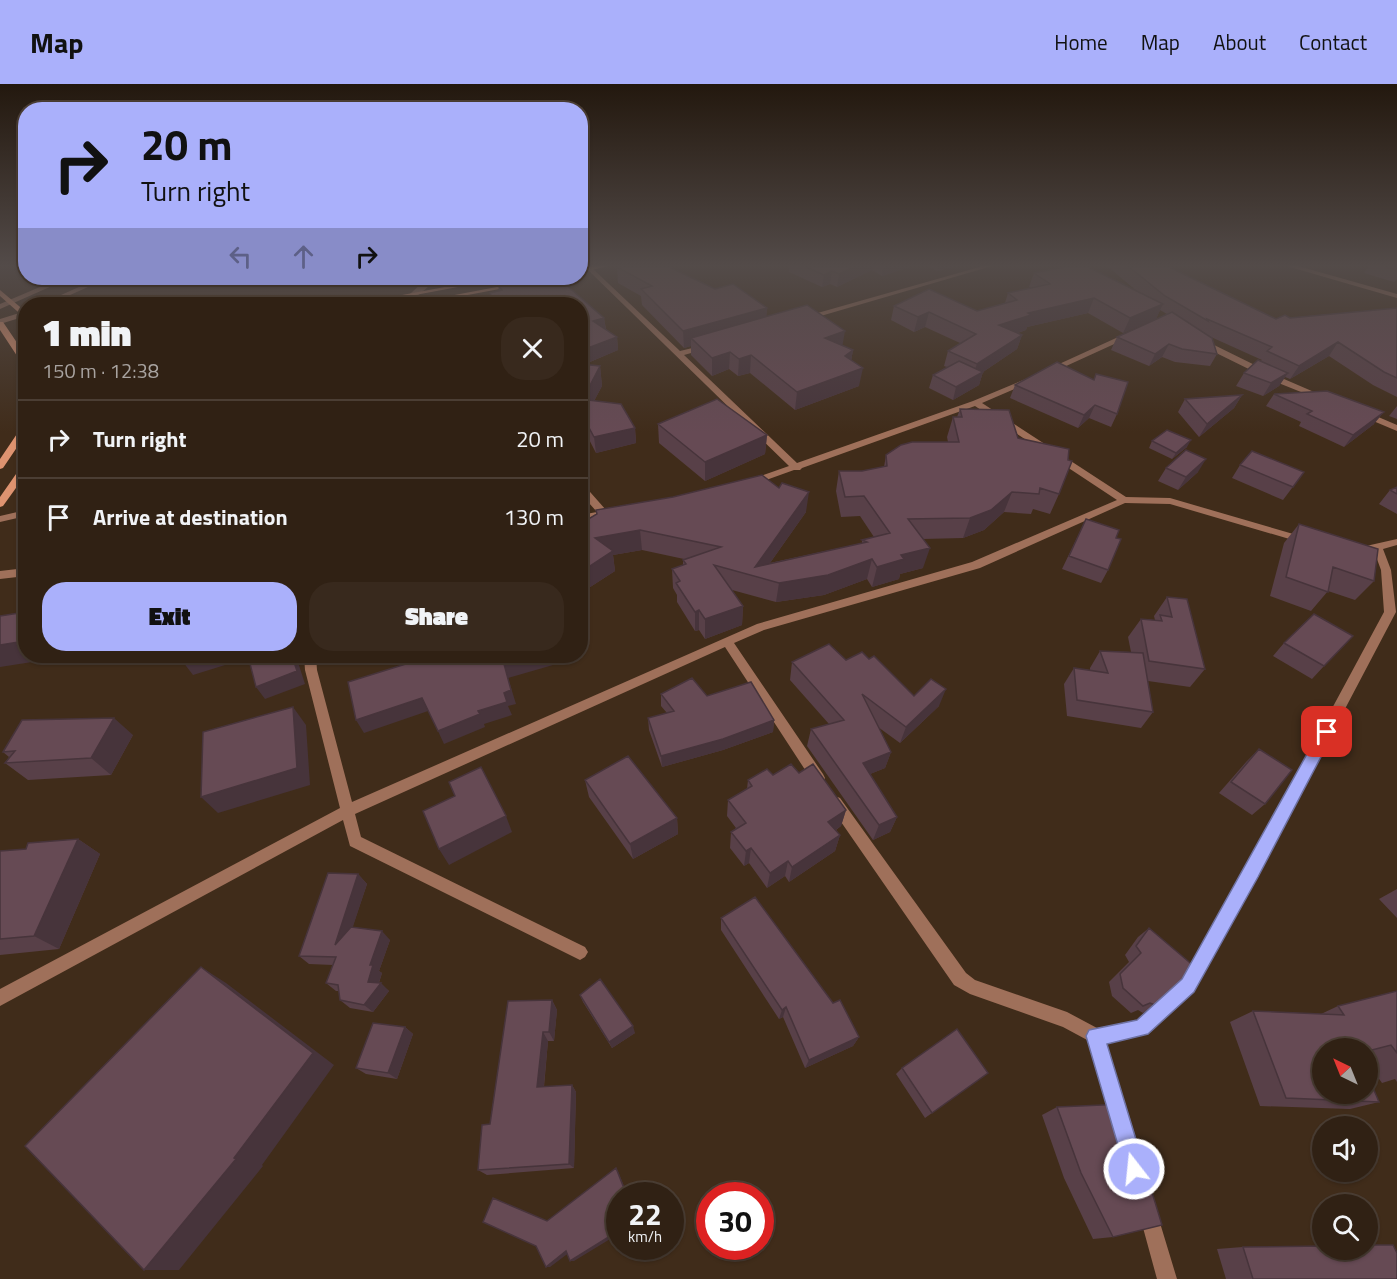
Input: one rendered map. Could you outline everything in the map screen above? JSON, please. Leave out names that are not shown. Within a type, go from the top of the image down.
[{"type":"street","points":[[645,322],[797,468]]},
{"type":"street","points":[[0,323],[18,351]]},
{"type":"street","points":[[741,486],[976,403],[1135,333]]},
{"type":"street","points":[[1192,335],[1208,346],[1255,369],[1335,403]]},
{"type":"street","points":[[679,354],[713,344]]},
{"type":"street","points":[[976,403],[1124,500]]},
{"type":"street","points":[[1356,411],[1397,428]]},
{"type":"street","points":[[0,466],[18,439]]},
{"type":"street","points":[[0,504],[18,478]]},
{"type":"street","points":[[588,495],[604,514]]},
{"type":"street","points":[[0,998],[349,810],[727,642],[761,627],[976,565],[1124,500],[1170,501],[1313,543]]},
{"type":"street","points":[[588,517],[615,512]]},
{"type":"street","points":[[0,519],[18,515]]},
{"type":"street","points":[[1362,550],[1397,542]]},
{"type":"street","points":[[727,642],[820,781],[960,979],[970,986],[1067,1020],[1096,1036],[1141,1028],[1188,985],[1252,872],[1390,612],[1386,570],[1377,546]]},
{"type":"street","points":[[0,575],[18,573]]},
{"type":"street","points":[[310,663],[355,841],[580,952]]},
{"type":"street","points":[[1096,1036],[1125,1136]]},
{"type":"street","points":[[1144,1202],[1167,1279]]},
{"type":"building","points":[[588,322],[594,322],[617,337],[588,348]]},
{"type":"building","points":[[674,322],[717,322],[683,331]]},
{"type":"building","points":[[748,322],[832,322],[845,331],[825,338],[853,350],[845,356],[863,368],[797,392],[751,355],[739,359],[730,352],[712,358],[691,338]]},
{"type":"building","points":[[950,322],[1009,322],[999,325],[1022,335],[977,364],[948,351],[976,334]]},
{"type":"building","points":[[1151,322],[1187,322],[1212,338],[1217,354],[1182,349],[1169,344],[1155,354],[1117,337]]},
{"type":"building","points":[[1213,322],[1397,322],[1397,378],[1338,342],[1299,366],[1267,351],[1272,347]]},
{"type":"building","points":[[1258,360],[1288,373],[1271,383],[1244,373]]},
{"type":"building","points":[[959,361],[983,372],[956,387],[933,375]]},
{"type":"building","points":[[1057,362],[1094,380],[1096,374],[1128,382],[1117,414],[1095,405],[1084,415],[1015,385]]},
{"type":"building","points":[[588,365],[600,366],[588,389]]},
{"type":"building","points":[[1327,391],[1384,412],[1353,435],[1307,414],[1312,411],[1274,394]]},
{"type":"building","points":[[1242,395],[1207,424],[1185,399]]},
{"type":"building","points":[[717,399],[767,435],[705,462],[658,424]]},
{"type":"building","points":[[588,400],[621,404],[635,428],[594,437],[588,426]]},
{"type":"building","points":[[960,409],[1009,410],[1018,438],[1069,449],[1068,460],[1072,461],[1059,494],[1040,488],[1039,494],[1012,492],[991,510],[970,518],[908,519],[930,548],[901,555],[904,559],[877,567],[872,559],[828,575],[779,583],[714,565],[743,606],[705,619],[699,610],[695,612],[676,583],[680,581],[672,569],[686,564],[683,560],[721,547],[640,530],[595,538],[613,551],[588,567],[588,519],[597,514],[596,510],[673,497],[762,475],[779,488],[782,483],[809,492],[755,567],[867,542],[862,540],[890,533],[864,496],[845,497],[839,471],[862,471],[887,466],[886,455],[901,445],[912,442],[959,442],[953,417],[962,417]]},
{"type":"building","points":[[1167,430],[1191,440],[1176,453],[1152,441]]},
{"type":"building","points":[[1186,450],[1206,459],[1186,477],[1166,468]]},
{"type":"building","points":[[1252,451],[1304,472],[1293,487],[1240,465]]},
{"type":"building","points":[[1397,487],[1397,494],[1390,490]]},
{"type":"building","points":[[1086,519],[1119,530],[1116,538],[1121,539],[1108,570],[1069,556]]},
{"type":"building","points":[[1299,524],[1378,549],[1374,581],[1333,567],[1328,592],[1286,577]]},
{"type":"building","points":[[1167,597],[1187,599],[1205,669],[1149,661],[1141,619],[1162,621],[1160,615],[1172,617]]},
{"type":"building","points":[[18,613],[18,642],[0,645],[0,616]]},
{"type":"building","points":[[1314,614],[1353,636],[1324,666],[1284,643]]},
{"type":"building","points":[[829,644],[846,660],[862,652],[869,659],[874,656],[914,696],[931,679],[946,689],[906,727],[862,694],[891,752],[863,763],[897,817],[879,825],[811,729],[844,720],[792,662]]},
{"type":"building","points":[[1100,651],[1143,653],[1153,712],[1077,700],[1074,668],[1108,673]]},
{"type":"building","points":[[250,663],[294,663],[297,671],[256,687]]},
{"type":"building","points":[[409,663],[508,663],[504,664],[511,690],[504,693],[507,702],[478,711],[480,714],[438,731],[422,698],[356,720],[348,682]]},
{"type":"building","points":[[692,678],[707,696],[751,682],[774,720],[723,739],[661,756],[648,718],[674,711],[661,694]]},
{"type":"building","points":[[293,707],[297,768],[201,797],[203,732]]},
{"type":"building","points":[[114,718],[91,758],[5,763],[15,751],[3,752],[22,720]]},
{"type":"building","points":[[1259,749],[1292,770],[1265,804],[1231,782]]},
{"type":"building","points":[[628,756],[677,818],[630,844],[585,780]]},
{"type":"building","points":[[791,764],[799,773],[813,764],[846,810],[828,822],[840,835],[792,867],[788,861],[770,873],[751,848],[746,851],[731,832],[746,823],[728,800],[752,786],[748,780],[767,769],[773,775]]},
{"type":"building","points":[[481,767],[506,816],[439,849],[423,811],[455,796],[449,782]]},
{"type":"building","points":[[78,839],[34,936],[0,939],[0,851],[26,849],[28,843]]},
{"type":"building","points":[[328,873],[358,874],[335,945],[351,927],[382,931],[370,965],[373,965],[368,982],[381,983],[364,1005],[340,1000],[338,985],[326,983],[336,957],[299,956]]},
{"type":"building","points":[[755,897],[833,1003],[840,1000],[859,1037],[809,1060],[786,1007],[782,1010],[721,918]]},
{"type":"building","points":[[1149,928],[1195,967],[1155,1005],[1150,1003],[1143,1006],[1123,988],[1120,974],[1141,953],[1136,946]]},
{"type":"building","points":[[201,967],[313,1053],[234,1158],[236,1159],[144,1270],[25,1146]]},
{"type":"building","points":[[600,979],[633,1026],[609,1042],[580,995]]},
{"type":"building","points":[[1397,991],[1397,1053],[1391,1045],[1378,1048],[1378,1038],[1312,1038],[1312,1099],[1286,1098],[1253,1011],[1344,1015],[1338,1006]]},
{"type":"building","points":[[552,1000],[549,1032],[543,1032],[537,1087],[572,1085],[569,1164],[478,1170],[482,1125],[490,1124],[508,1001]]},
{"type":"building","points":[[373,1023],[405,1027],[388,1073],[356,1068]]},
{"type":"building","points":[[957,1029],[988,1073],[932,1113],[902,1068]]},
{"type":"building","points":[[1125,1104],[1162,1225],[1113,1237],[1081,1173],[1057,1107]]},
{"type":"building","points":[[616,1168],[622,1182],[606,1182],[606,1239],[570,1261],[566,1251],[546,1267],[536,1246],[483,1222],[493,1198],[547,1221]]},
{"type":"building","points":[[1378,1245],[1393,1245],[1397,1253],[1397,1279],[1253,1279],[1243,1247],[1312,1246],[1312,1260],[1378,1260]]},
{"type":"route","points":[[1134,1169],[1096,1036],[1141,1028],[1188,985],[1327,732]]}]
